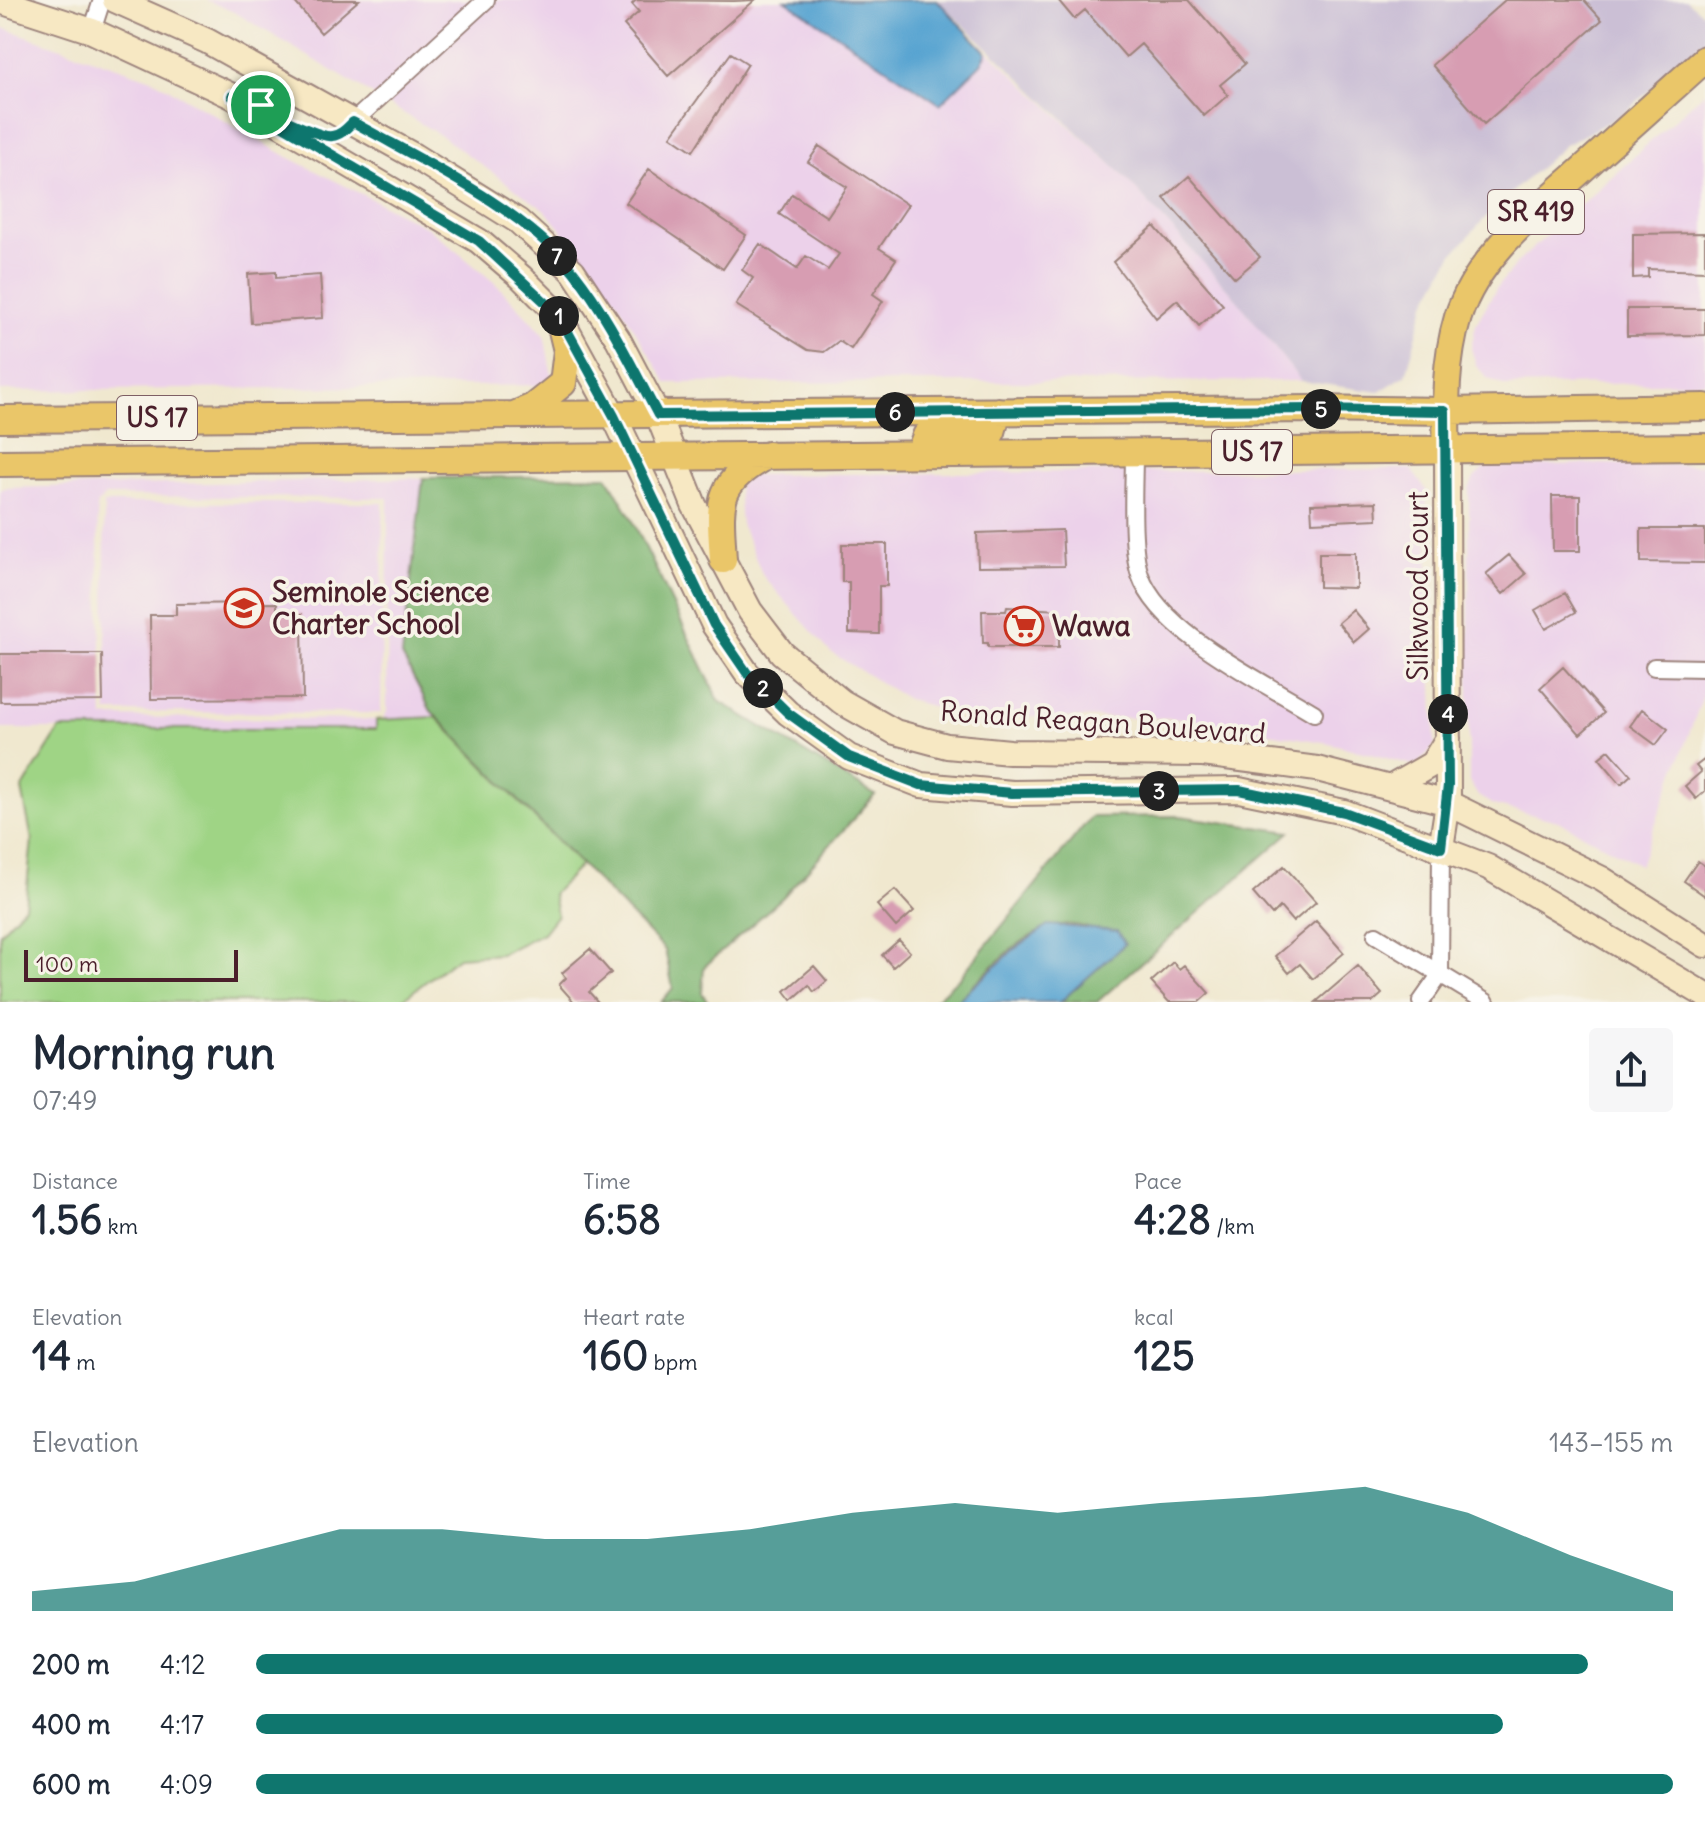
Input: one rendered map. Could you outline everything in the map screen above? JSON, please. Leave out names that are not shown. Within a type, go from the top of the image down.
[{"type":"main road","name":"Ronald Reagan Boulevard","points":[[115,0],[207,41],[353,122],[518,221],[573,271],[618,339],[658,415],[671,456],[750,611],[782,653],[842,702],[895,732],[947,746],[1194,753],[1317,769],[1448,803],[1602,879],[1705,945]]},
{"type":"main road","name":"Ronald Reagan Boulevard","points":[[0,1],[92,31],[232,96],[479,241],[558,314],[614,416],[630,456],[714,625],[747,673],[788,713],[849,757],[921,785],[1012,793],[1239,790],[1344,812],[1501,874],[1705,995]]},
{"type":"main road","name":"SR 419","points":[[1447,451],[1445,411],[1459,316],[1476,278],[1539,209],[1705,59]]},
{"type":"main road","points":[[232,96],[261,105],[319,136],[333,136],[353,122]]},
{"type":"main road","points":[[512,416],[533,407],[563,383],[567,351],[558,314]]},
{"type":"main road","name":"US 17","points":[[0,419],[1705,407]]},
{"type":"main road","points":[[919,454],[926,436],[932,433],[992,432],[998,411]]},
{"type":"main road","name":"US 17","points":[[0,463],[1705,447]]},
{"type":"main road","name":"Silkwood Court","points":[[1441,848],[1448,803],[1447,451]]},
{"type":"main road","points":[[723,560],[720,502],[737,475],[768,455]]},
{"type":"main road","points":[[1390,788],[1432,764],[1448,738]]},
{"type":"main road","points":[[1072,793],[1105,784],[1174,780],[1191,770],[1194,753]]},
{"type":"street","points":[[92,31],[102,0]]},
{"type":"street","points":[[353,122],[486,0]]},
{"type":"street","points":[[1134,452],[1139,572],[1152,601],[1171,622],[1314,713]]},
{"type":"street","points":[[1654,667],[1705,668]]},
{"type":"street","name":"Silkwood Court","points":[[1440,975],[1441,848]]},
{"type":"street","points":[[1376,935],[1486,1002]]},
{"type":"street","points":[[1421,1002],[1440,975]]},
{"type":"shaded area","points":[[206,0],[785,0],[940,104],[987,53],[967,32],[1120,172],[1234,296],[1301,381],[667,383],[617,301],[546,211],[440,135],[236,13]]},
{"type":"shaded area","points":[[937,0],[1686,0],[1705,15],[1705,40],[1623,114],[1565,145],[1493,209],[1452,255],[1425,304],[1406,375],[1379,392],[1301,381],[1234,296],[1120,172]]},
{"type":"shaded area","points":[[0,27],[152,79],[286,156],[429,228],[496,284],[544,334],[553,382],[550,385],[0,391]]},
{"type":"shaded area","points":[[1705,92],[1705,382],[1505,386],[1487,378],[1476,365],[1471,348],[1476,324],[1497,287],[1519,261]]},
{"type":"shaded area","points":[[1705,465],[1705,691],[1640,865],[1558,821],[1493,805],[1478,796],[1469,781],[1469,489],[1474,478],[1485,467]]},
{"type":"shaded area","points":[[1411,469],[1426,490],[1435,745],[1416,766],[1329,743],[1179,718],[968,717],[909,700],[830,652],[763,576],[741,524],[738,486],[749,475]]},
{"type":"shaded area","points":[[423,478],[402,656],[436,717],[383,719],[387,712],[388,498],[105,496],[97,504],[103,717],[376,720],[376,729],[0,729],[0,491],[4,488]]},
{"type":"shaded area","name":"Seminole Science Charter School","points":[[104,503],[383,503],[381,713],[107,712]]},
{"type":"green space","points":[[607,476],[631,517],[719,701],[875,795],[783,897],[704,967],[702,993],[708,1002],[661,1002],[673,988],[665,950],[431,711],[402,656],[423,478]]},
{"type":"green space","points":[[436,717],[581,865],[553,894],[557,915],[543,933],[501,954],[458,957],[399,1002],[0,1002],[0,933],[25,906],[32,840],[22,789],[60,729],[376,729],[376,720]]},
{"type":"green space","points":[[1180,816],[1290,832],[1097,1002],[1060,1002],[1125,944],[1085,927],[1067,924],[1049,928],[1014,947],[956,1002],[933,1002],[961,976],[1091,817]]},
{"type":"water","points":[[785,0],[937,0],[987,53],[981,64],[940,104]]},
{"type":"water","points":[[1049,925],[1117,931],[1125,944],[1060,1002],[956,1002],[1016,948]]},
{"type":"building","points":[[293,0],[359,0],[321,33]]},
{"type":"building","points":[[636,0],[755,0],[668,76],[624,25],[639,12],[632,4]]},
{"type":"building","points":[[1058,0],[1189,0],[1245,64],[1220,85],[1228,95],[1204,116],[1141,44],[1126,57],[1085,10],[1074,19]]},
{"type":"building","points":[[1505,0],[1584,0],[1602,20],[1484,124],[1432,65]]},
{"type":"building","points":[[731,53],[748,64],[693,151],[671,136]]},
{"type":"building","points":[[819,146],[908,205],[879,248],[896,259],[873,294],[883,301],[851,349],[839,341],[824,352],[808,350],[736,305],[753,278],[742,270],[760,244],[797,269],[806,256],[828,270],[839,254],[779,214],[792,194],[827,217],[847,187],[808,162]]},
{"type":"building","points":[[649,169],[746,235],[723,269],[626,203]]},
{"type":"building","points":[[1189,176],[1260,257],[1235,278],[1164,198]]},
{"type":"building","points":[[1154,226],[1223,305],[1199,326],[1177,300],[1156,318],[1113,262]]},
{"type":"building","points":[[1705,233],[1705,271],[1648,269],[1648,277],[1633,278],[1633,234]]},
{"type":"building","points":[[276,272],[276,278],[320,275],[323,318],[251,323],[248,274]]},
{"type":"building","points":[[1627,309],[1705,309],[1705,335],[1627,336]]},
{"type":"building","points":[[1552,496],[1580,496],[1580,551],[1553,551]]},
{"type":"building","points":[[1376,502],[1377,519],[1312,522],[1311,504]]},
{"type":"building","points":[[1641,529],[1705,529],[1705,563],[1641,562]]},
{"type":"building","points":[[1062,530],[1064,566],[978,567],[977,533]]},
{"type":"building","points":[[842,544],[887,544],[887,586],[879,586],[879,634],[849,633],[849,582],[842,582]]},
{"type":"building","points":[[1319,553],[1356,553],[1356,588],[1319,587]]},
{"type":"building","points":[[1509,555],[1526,574],[1503,594],[1486,574]]},
{"type":"building","points":[[1565,593],[1576,612],[1546,629],[1535,610]]},
{"type":"building","points":[[277,603],[277,614],[302,614],[303,698],[151,699],[150,615],[176,615],[176,604]]},
{"type":"building","points":[[1007,607],[1059,610],[1059,647],[988,647],[988,643],[983,643],[982,611],[1006,611]]},
{"type":"building","points":[[1353,610],[1369,629],[1354,642],[1338,623]]},
{"type":"building","points":[[0,654],[102,654],[103,701],[0,702]]},
{"type":"building","points":[[1563,667],[1604,713],[1580,734],[1540,688]]},
{"type":"building","points":[[1642,709],[1668,729],[1656,745],[1630,726]]},
{"type":"building","points":[[1609,750],[1631,775],[1621,784],[1599,758]]},
{"type":"building","points":[[1705,759],[1705,791],[1696,799],[1685,786],[1701,772],[1696,766]]},
{"type":"building","points":[[1698,861],[1705,866],[1705,896],[1684,881]]},
{"type":"building","points":[[1284,866],[1316,902],[1293,922],[1280,907],[1272,915],[1253,893]]},
{"type":"building","points":[[895,890],[914,911],[896,927],[877,905]]},
{"type":"building","points":[[1316,921],[1344,953],[1313,979],[1300,964],[1289,973],[1275,956]]},
{"type":"building","points":[[899,940],[910,952],[893,967],[882,955]]},
{"type":"building","points":[[590,949],[611,973],[589,992],[598,1002],[574,1002],[559,985],[566,978],[562,973]]},
{"type":"building","points":[[1173,962],[1179,969],[1184,965],[1209,993],[1199,1002],[1169,1002],[1151,982]]},
{"type":"building","points":[[814,966],[827,981],[814,992],[809,985],[792,1000],[785,991]]},
{"type":"building","points":[[1358,966],[1382,994],[1373,1002],[1316,1002]]},
{"type":"place","name":"Seminole Science Charter School","points":[[244,608]]},
{"type":"place","name":"Wawa","points":[[1024,626]]},
{"type":"route","points":[[232,96],[261,105],[319,136],[333,136],[353,122],[518,221],[573,271],[618,339],[658,415],[1311,409],[1445,411],[1448,803],[1441,848],[1344,812],[1239,790],[1012,793],[921,785],[849,757],[788,713],[747,673],[714,625],[630,456],[614,416],[558,314],[479,241],[232,96]]}]
